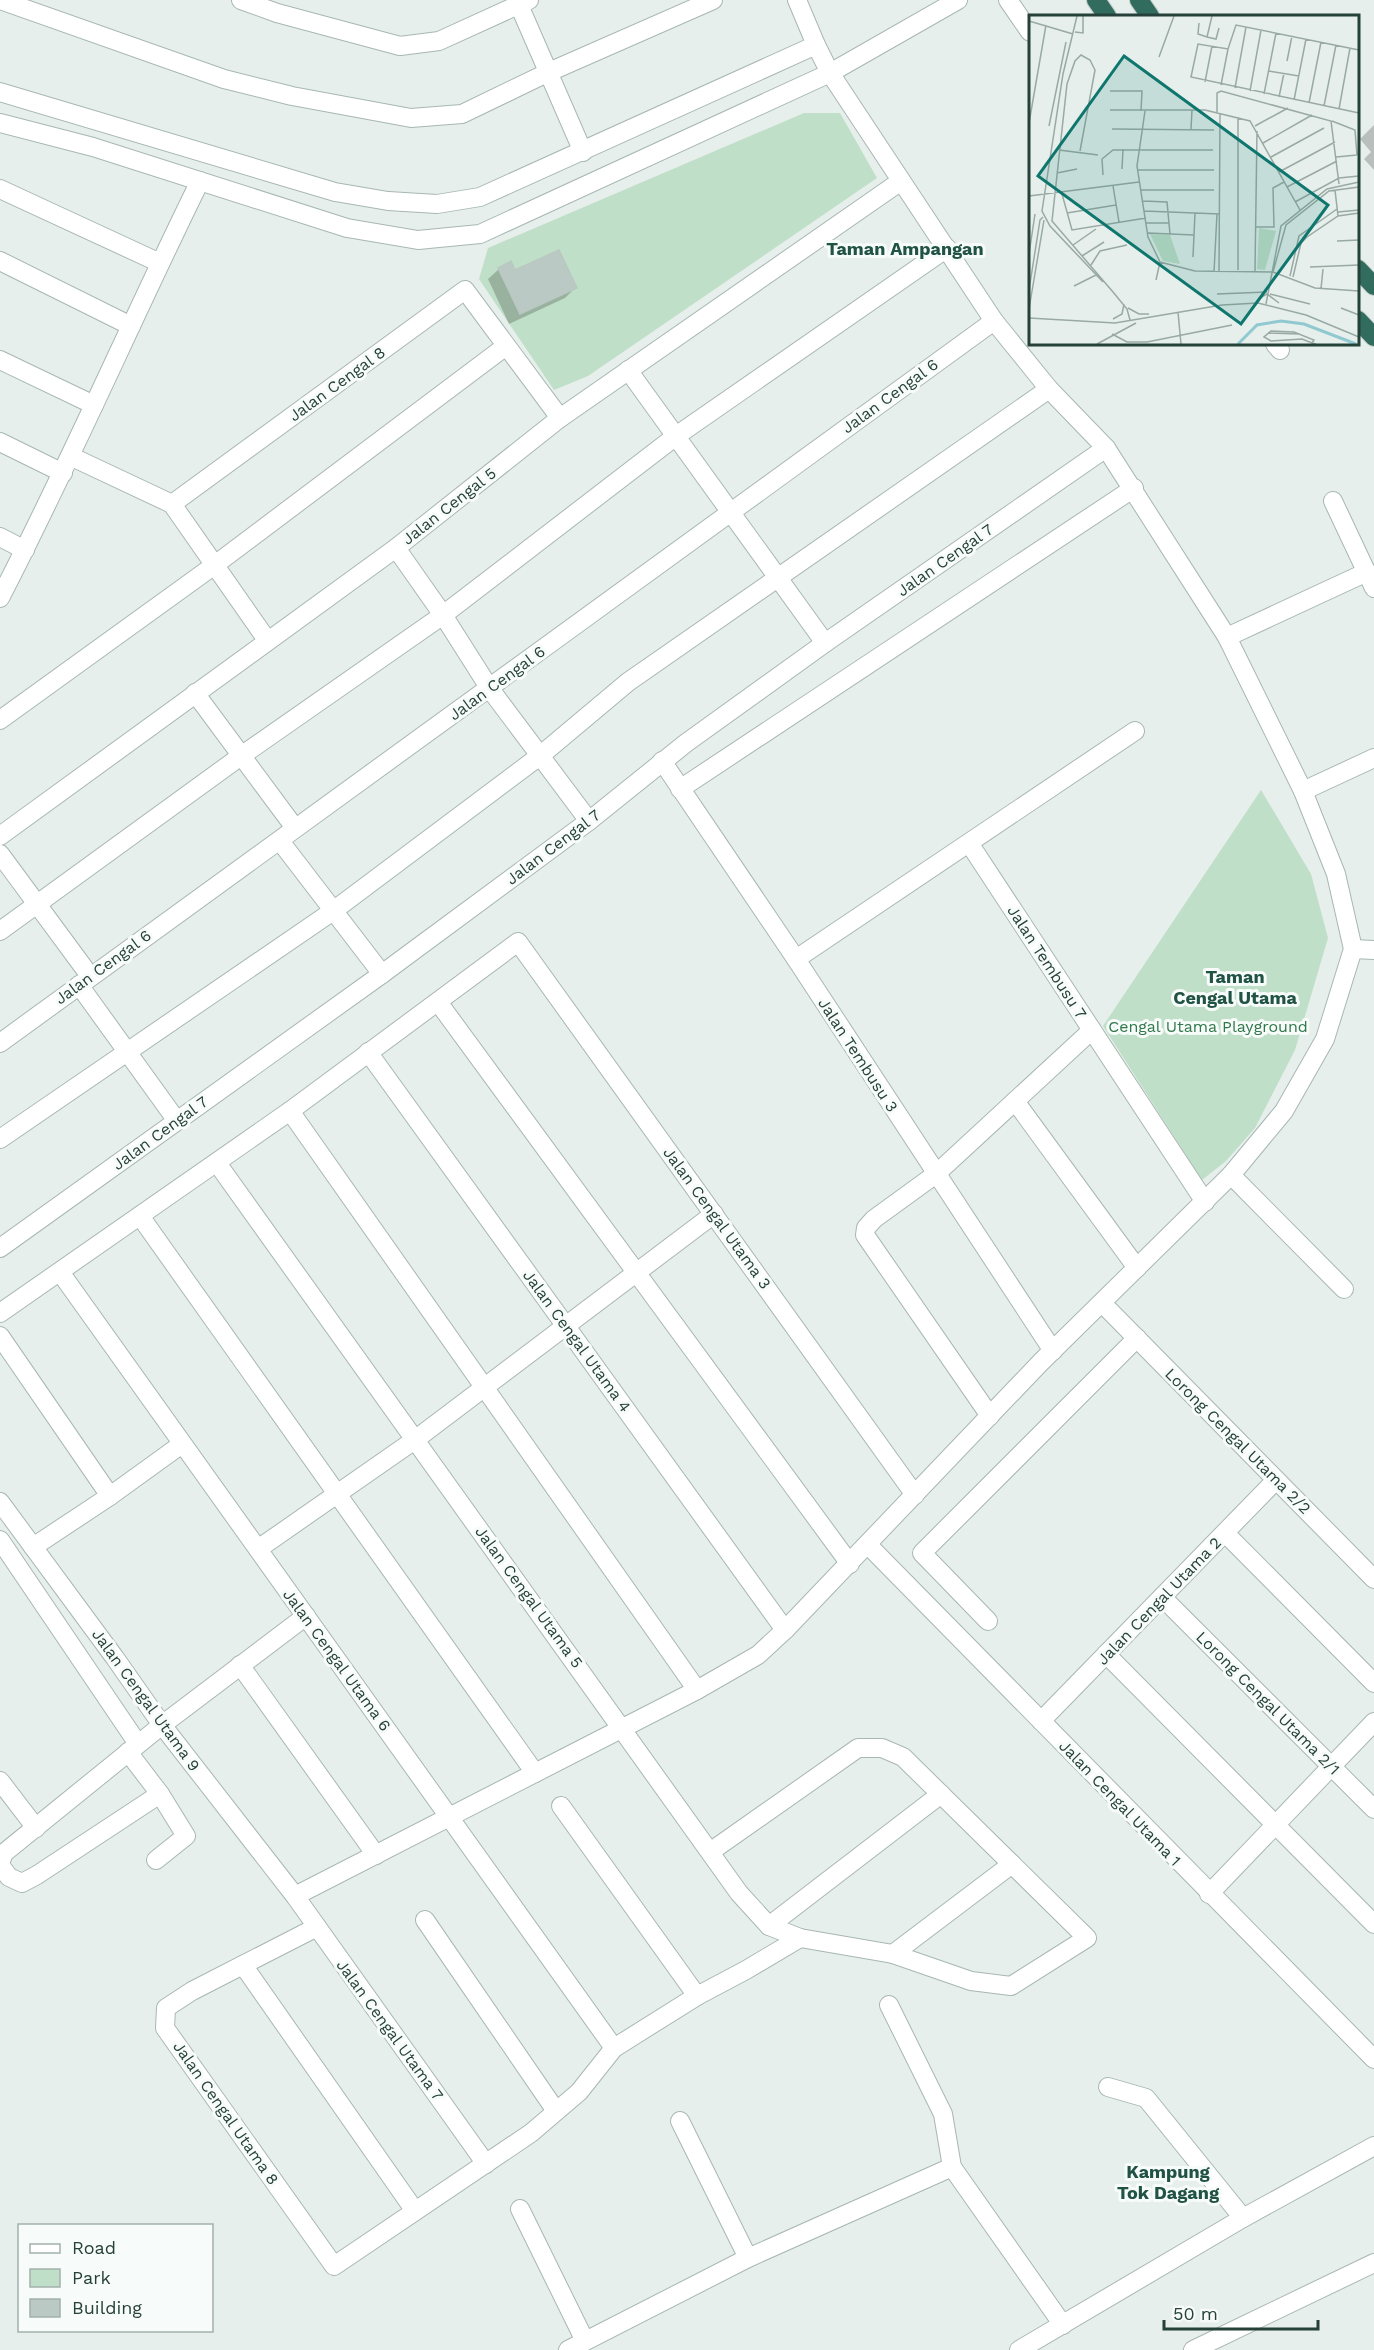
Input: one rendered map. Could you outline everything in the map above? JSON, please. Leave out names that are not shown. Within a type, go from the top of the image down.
[{"type":"highway","points":[[1139,0],[1149,15]]},
{"type":"highway","points":[[1359,270],[1374,286]]},
{"type":"highway","points":[[1359,321],[1374,337]]},
{"type":"street","points":[[0,0],[224,79],[292,96],[411,118],[462,114],[549,72],[713,0]]},
{"type":"street","points":[[241,0],[278,13],[400,46],[439,41],[524,2],[549,72],[583,152]]},
{"type":"street","points":[[295,1896],[697,1690],[758,1655],[850,1564],[1053,1351],[1231,1175],[1284,1111],[1324,1039],[1353,948],[1336,874],[1303,791],[1227,637],[1134,488],[1106,448],[1049,389],[994,321],[830,73],[797,0]]},
{"type":"street","points":[[0,123],[93,147],[347,228],[418,240],[480,234],[830,73],[958,0]]},
{"type":"street","points":[[1008,0],[1029,31]]},
{"type":"street","points":[[0,92],[335,192],[388,201],[437,204],[480,197],[816,45]]},
{"type":"street","points":[[0,598],[200,181]]},
{"type":"street","name":"Jalan Cengal 5","points":[[0,836],[396,548],[560,418],[902,181]]},
{"type":"street","points":[[0,189],[160,263]]},
{"type":"street","points":[[0,931],[241,756],[443,615],[676,436],[946,248]]},
{"type":"street","points":[[0,261],[131,326]]},
{"type":"street","name":"Jalan Cengal 8","points":[[172,504],[465,290],[560,418]]},
{"type":"street","name":"Jalan Cengal 6","points":[[0,1042],[490,689],[730,511],[994,321]]},
{"type":"street","points":[[0,720],[216,564],[506,346]]},
{"type":"street","points":[[0,360],[94,405]]},
{"type":"street","points":[[628,370],[825,643]]},
{"type":"street","points":[[0,1139],[333,911],[541,755],[628,682],[1049,389]]},
{"type":"street","points":[[0,442],[172,504],[267,640]]},
{"type":"street","name":"Jalan Cengal 7","points":[[0,1248],[382,974],[589,821],[662,761],[825,643],[1106,448]]},
{"type":"street","points":[[681,789],[1134,488]]},
{"type":"street","points":[[1227,637],[1370,580],[1333,501]]},
{"type":"street","points":[[0,537],[25,550]]},
{"type":"street","points":[[396,548],[443,615],[490,689],[589,821]]},
{"type":"street","points":[[195,693],[295,828]]},
{"type":"street","points":[[795,959],[1135,731]]},
{"type":"street","points":[[1303,791],[1374,758]]},
{"type":"street","name":"Jalan Tembusu 3","points":[[662,761],[1053,1351]]},
{"type":"street","points":[[280,841],[382,974]]},
{"type":"street","name":"Jalan Tembusu 7","points":[[969,843],[1205,1202]]},
{"type":"street","points":[[0,854],[37,905],[85,980],[126,1053],[177,1120]]},
{"type":"street","name":"Jalan Cengal Utama 3","points":[[438,1002],[518,942],[915,1495]]},
{"type":"street","points":[[1353,948],[1374,950]]},
{"type":"street","points":[[0,1313],[217,1163],[438,1002],[850,1564]]},
{"type":"street","points":[[990,1416],[865,1235],[866,1228],[874,1219],[936,1174],[1092,1030]]},
{"type":"street","name":"Jalan Cengal Utama 4","points":[[368,1052],[785,1630]]},
{"type":"street","points":[[1015,1101],[1137,1268]]},
{"type":"street","points":[[290,1111],[697,1690]]},
{"type":"street","name":"Jalan Cengal Utama 5","points":[[217,1163],[739,1893],[769,1926],[800,1938],[893,1954],[971,1981],[1011,1986],[1087,1938],[1012,1864]]},
{"type":"street","points":[[1231,1175],[1344,1289]]},
{"type":"street","points":[[258,1549],[416,1439],[714,1214]]},
{"type":"street","points":[[140,1216],[535,1773]]},
{"type":"street","name":"Jalan Cengal Utama 6","points":[[60,1272],[614,2048]]},
{"type":"street","name":"Lorong Cengal Utama 2/2","points":[[1102,1303],[1374,1579]]},
{"type":"street","points":[[0,1336],[110,1496]]},
{"type":"street","points":[[988,1621],[922,1554],[1137,1338]]},
{"type":"street","points":[[33,1547],[110,1496],[182,1444]]},
{"type":"street","name":"Jalan Cengal Utama 2","points":[[1041,1721],[1276,1480]]},
{"type":"street","name":"Jalan Cengal Utama 9","points":[[0,1502],[162,1725],[295,1896]]},
{"type":"street","points":[[1225,1533],[1374,1683]]},
{"type":"street","name":"Jalan Cengal Utama 1","points":[[868,1545],[1209,1894],[1374,2059]]},
{"type":"street","points":[[3,1550],[133,1748],[186,1836],[156,1860]]},
{"type":"street","name":"Lorong Cengal Utama 2/1","points":[[1162,1598],[1374,1809]]},
{"type":"street","points":[[160,1794],[22,1883],[9,1877],[0,1864],[4,1853],[133,1748],[306,1616]]},
{"type":"street","points":[[1106,1654],[1374,1924]]},
{"type":"street","points":[[240,1665],[376,1855]]},
{"type":"street","points":[[1209,1894],[1374,1722]]},
{"type":"street","points":[[710,1852],[858,1748],[882,1748],[903,1757],[1012,1864],[893,1954]]},
{"type":"street","points":[[0,1781],[36,1828]]},
{"type":"street","points":[[769,1926],[941,1794]]},
{"type":"street","points":[[561,1806],[697,1996]]},
{"type":"street","name":"Jalan Cengal Utama 7","points":[[295,1896],[486,2164]]},
{"type":"street","points":[[424,1920],[556,2111]]},
{"type":"street","name":"Jalan Cengal Utama 8","points":[[317,1927],[192,1991],[166,2008],[165,2028],[334,2266],[416,2211]]},
{"type":"street","points":[[243,1965],[416,2211],[531,2133],[579,2092],[614,2048],[697,1996],[746,1971],[800,1938]]},
{"type":"street","points":[[889,2005],[943,2114],[952,2167],[1063,2325]]},
{"type":"street","points":[[1108,2087],[1146,2098],[1244,2218]]},
{"type":"street","points":[[680,2121],[748,2258]]},
{"type":"street","points":[[1019,2350],[1244,2218],[1374,2146]]},
{"type":"street","points":[[568,2350],[748,2258],[952,2167]]},
{"type":"street","points":[[520,2209],[585,2341]]},
{"type":"street","points":[[1193,2350],[1374,2263]]},
{"type":"green space","points":[[804,113],[840,113],[877,178],[588,376],[554,390],[479,279],[488,248]]},
{"type":"green space","name":"Cengal Utama Playground","points":[[1261,790],[1311,874],[1328,938],[1295,1050],[1255,1128],[1226,1161],[1202,1180],[1103,1026]]},
{"type":"building","points":[[559,250],[577,288],[520,314],[498,268],[511,261],[515,270]]},
{"type":"district","name":"Taman Ampangan","points":[[905,248]]},
{"type":"district","name":"Taman Cengal Utama","points":[[1235,986]]},
{"type":"district","name":"Kampung Tok Dagang","points":[[1168,2181]]}]
